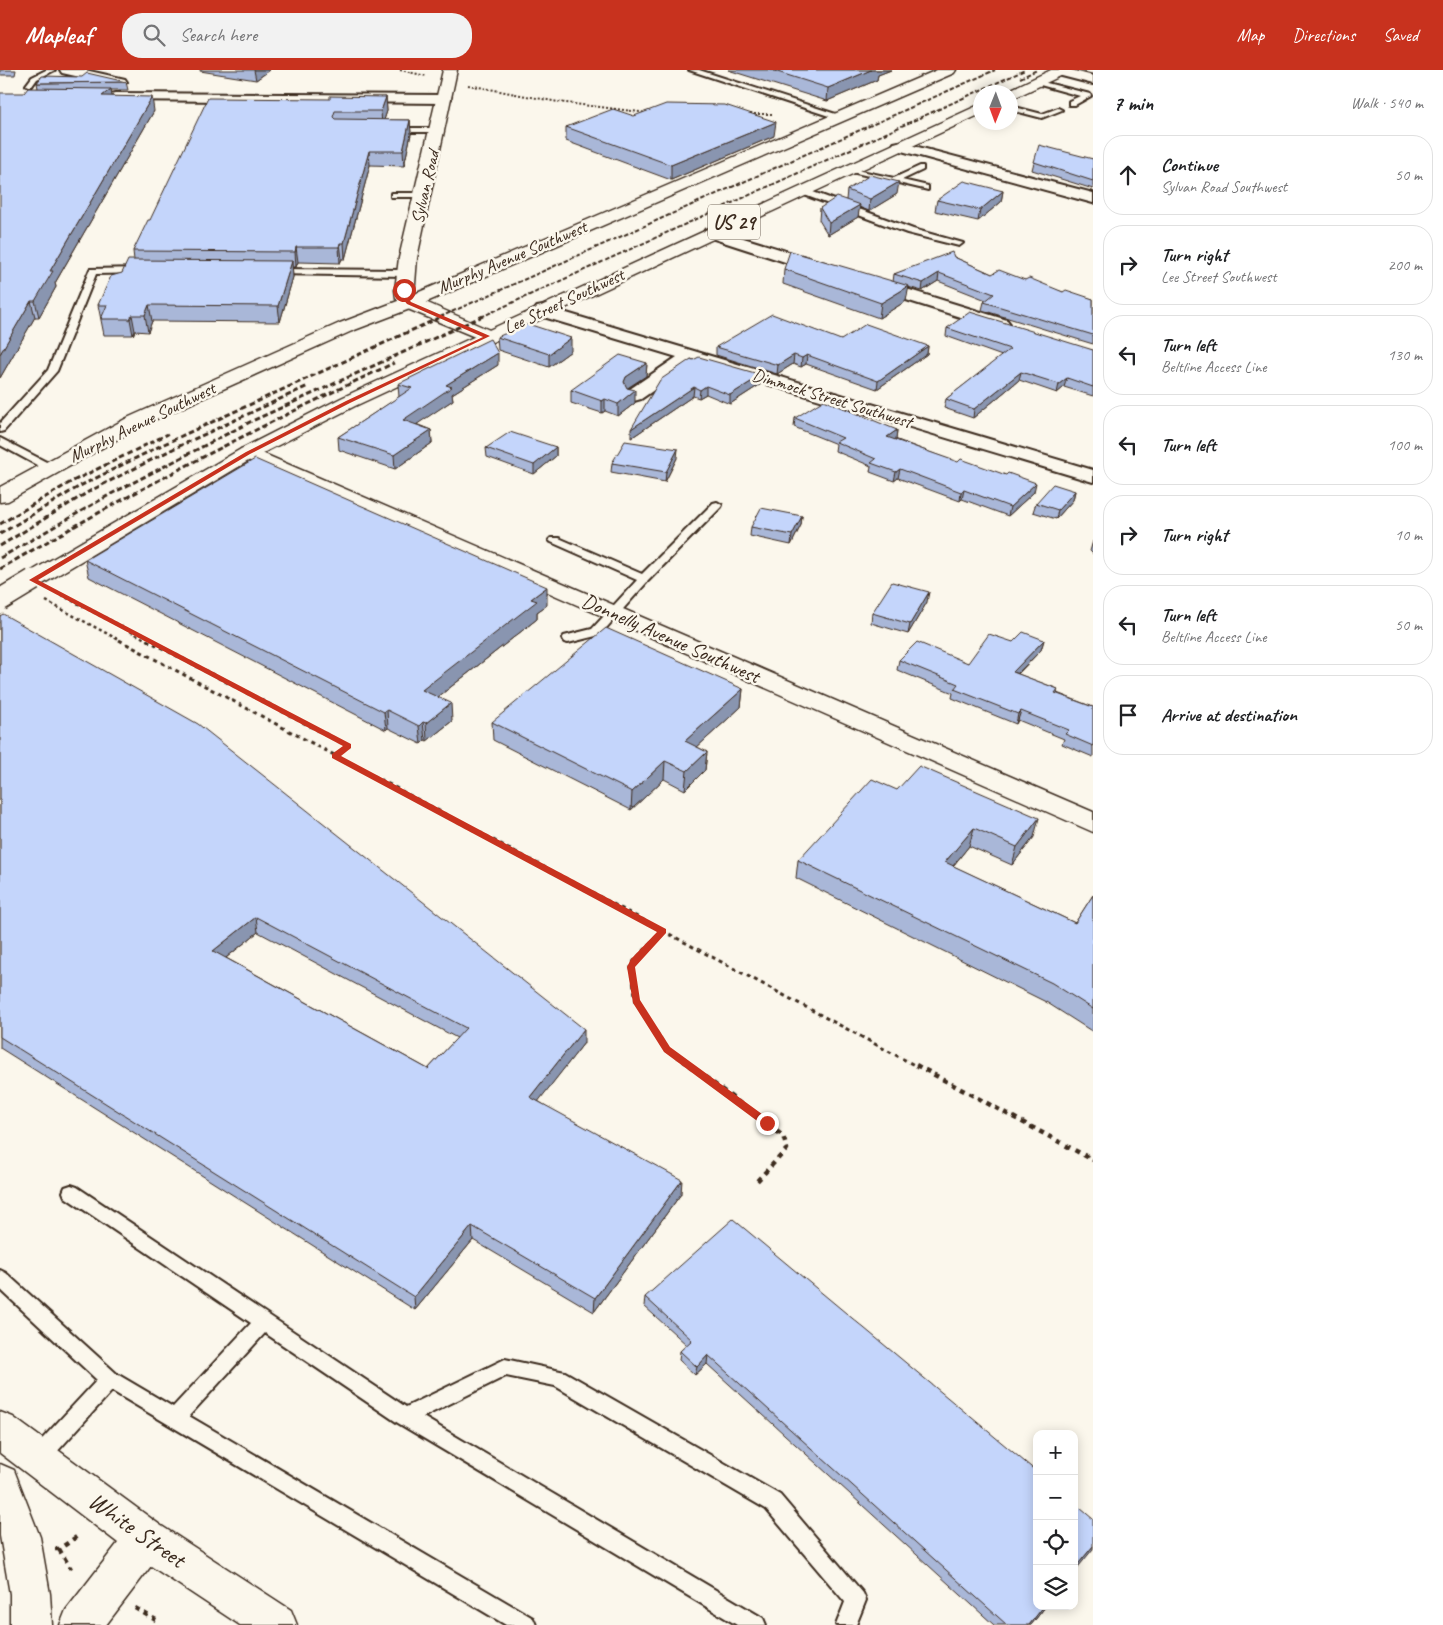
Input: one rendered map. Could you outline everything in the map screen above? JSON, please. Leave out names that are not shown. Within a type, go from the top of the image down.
[{"type":"street","points":[[67,70],[189,97]]},
{"type":"street","name":"Sylvan Road","points":[[409,303],[405,298],[404,290],[406,273],[450,70]]},
{"type":"street","name":"Murphy Avenue Southwest","points":[[0,496],[134,422],[346,327],[409,303],[949,70]]},
{"type":"street","points":[[1018,90],[1060,71],[1093,80]]},
{"type":"street","points":[[20,96],[40,96]]},
{"type":"street","points":[[100,97],[444,99]]},
{"type":"street","name":"Lee Street Southwest","points":[[0,600],[38,589],[248,453],[348,402],[973,111]]},
{"type":"street","points":[[899,146],[1093,198]]},
{"type":"street","points":[[710,233],[834,272]]},
{"type":"street","points":[[862,280],[1021,330]]},
{"type":"street","points":[[409,303],[487,336]]},
{"type":"street","name":"Dimmock Street Southwest","points":[[543,311],[1093,476]]},
{"type":"street","points":[[634,395],[691,356]]},
{"type":"street","name":"Donnelly Avenue Southwest","points":[[248,453],[1093,823]]},
{"type":"street","name":"White Street","points":[[0,1430],[146,1539],[276,1625]]},
{"type":"street","points":[[0,1483],[20,1537],[30,1594],[31,1625]]},
{"type":"street","points":[[81,1625],[146,1539]]},
{"type":"lane","points":[[30,85],[34,78],[52,70]]},
{"type":"lane","points":[[692,70],[841,117]]},
{"type":"lane","points":[[1035,82],[1073,93],[1090,95]]},
{"type":"lane","points":[[1058,99],[1073,93]]},
{"type":"lane","points":[[1072,103],[1090,95]]},
{"type":"lane","points":[[1084,107],[1092,103],[1090,95]]},
{"type":"lane","points":[[1029,113],[1043,106]]},
{"type":"lane","points":[[1018,110],[1042,116],[1054,112],[1069,114]]},
{"type":"lane","points":[[388,130],[438,130]]},
{"type":"lane","points":[[895,181],[920,168]]},
{"type":"lane","points":[[847,170],[925,188]]},
{"type":"lane","points":[[802,191],[910,231],[958,243]]},
{"type":"lane","points":[[394,195],[423,194]]},
{"type":"lane","points":[[0,429],[52,371],[93,271],[151,271]]},
{"type":"lane","points":[[267,272],[406,273]]},
{"type":"lane","points":[[0,441],[50,468]]},
{"type":"lane","points":[[568,639],[596,632],[644,579],[717,505]]},
{"type":"lane","points":[[555,540],[644,579]]},
{"type":"lane","points":[[71,1192],[405,1417],[756,1625]]},
{"type":"lane","points":[[0,1278],[110,1380],[526,1625]]},
{"type":"lane","points":[[174,1418],[264,1322]]},
{"type":"lane","points":[[405,1417],[505,1367],[558,1378],[773,1502],[856,1600],[846,1625]]},
{"type":"lane","points":[[38,1458],[110,1380]]},
{"type":"path","points":[[400,70],[432,78]]},
{"type":"path","points":[[467,85],[533,99],[594,108],[657,113]]},
{"type":"path","points":[[745,114],[775,114]]},
{"type":"path","points":[[38,589],[348,746],[335,756]]},
{"type":"path","points":[[38,589],[335,756],[1093,1160]]},
{"type":"path","points":[[663,931],[636,959],[631,967],[636,1001],[667,1049],[783,1136],[786,1149],[757,1181]]},
{"type":"path","points":[[71,1569],[59,1549],[78,1536]]},
{"type":"building","points":[[771,70],[871,70],[828,88]]},
{"type":"building","points":[[87,73],[126,82],[37,83],[42,76],[82,77]]},
{"type":"building","points":[[28,88],[111,89],[102,96],[152,97],[50,271],[53,271],[35,301],[31,301],[0,354],[0,93],[24,93]]},
{"type":"building","points":[[330,96],[386,97],[381,111],[335,111],[333,117],[335,119],[410,120],[403,151],[369,151],[344,243],[340,243],[339,247],[296,247],[295,252],[133,251],[148,220],[150,220],[208,98],[330,99]]},
{"type":"building","points":[[666,104],[725,105],[776,122],[671,165],[566,127],[613,109],[634,116]]},
{"type":"building","points":[[1039,145],[1093,159],[1093,181],[1034,162]]},
{"type":"building","points":[[870,175],[899,182],[870,199],[847,190]]},
{"type":"building","points":[[964,181],[1003,191],[980,210],[937,200]]},
{"type":"building","points":[[837,197],[860,205],[829,223],[820,208]]},
{"type":"building","points":[[790,251],[909,286],[881,303],[784,269]]},
{"type":"building","points":[[952,252],[954,257],[992,274],[999,270],[1025,280],[1029,278],[1063,292],[1066,290],[1093,299],[1093,335],[984,302],[994,294],[939,273],[923,283],[894,274]]},
{"type":"building","points":[[128,260],[292,261],[278,306],[149,305],[145,315],[132,315],[130,319],[101,319],[107,305],[98,305],[111,276],[122,273]]},
{"type":"building","points":[[970,312],[1093,350],[1093,387],[1067,378],[1059,384],[1021,372],[974,409],[946,399],[1010,349],[947,328]]},
{"type":"building","points":[[772,314],[841,340],[866,324],[928,346],[878,381],[807,355],[802,358],[794,355],[778,365],[716,347]]},
{"type":"building","points":[[528,324],[571,338],[549,354],[497,337]]},
{"type":"building","points":[[490,339],[498,353],[446,385],[452,387],[403,420],[431,430],[394,455],[338,437],[412,388],[398,384]]},
{"type":"building","points":[[620,355],[647,363],[626,377],[624,382],[627,388],[635,390],[618,404],[605,399],[602,401],[571,390]]},
{"type":"building","points":[[699,357],[762,375],[730,395],[706,386],[700,390],[694,387],[631,429],[660,380],[691,359]]},
{"type":"building","points":[[824,400],[897,430],[887,437],[958,462],[961,459],[1006,475],[1008,473],[1036,483],[1010,507],[964,490],[961,492],[900,469],[896,472],[871,463],[876,459],[836,442],[843,438],[795,418]]},
{"type":"building","points":[[510,432],[556,447],[534,465],[486,448]]},
{"type":"building","points":[[625,441],[678,449],[666,472],[612,463]]},
{"type":"building","points":[[255,459],[547,587],[531,599],[537,601],[422,690],[451,703],[426,723],[423,722],[419,726],[387,710],[384,712],[85,560]]},
{"type":"building","points":[[1053,484],[1075,491],[1058,510],[1036,503]]},
{"type":"building","points":[[761,508],[802,516],[792,535],[751,527]]},
{"type":"building","points":[[892,582],[929,592],[910,624],[872,613]]},
{"type":"building","points":[[3,614],[198,724],[584,1029],[530,1097],[682,1180],[595,1298],[472,1226],[414,1297],[0,1037],[0,616]],"holes":[[[256,917],[466,1028],[428,1069],[213,951]]]},
{"type":"building","points":[[606,628],[743,689],[685,741],[707,752],[687,771],[665,761],[632,792],[492,722]]},
{"type":"building","points":[[1023,632],[1044,640],[1013,672],[1058,689],[1055,693],[1093,707],[1093,746],[1065,734],[1069,730],[1021,711],[1018,714],[954,689],[958,684],[899,660],[917,642],[968,663],[989,634],[1013,642]]},
{"type":"building","points":[[919,766],[1039,818],[1017,847],[974,828],[945,862],[1075,923],[1093,895],[1093,1009],[1052,983],[798,860],[872,779],[897,790]]},
{"type":"building","points":[[733,1219],[1033,1469],[1033,1610],[1041,1610],[1029,1625],[1007,1625],[708,1355],[697,1367],[680,1351],[692,1340],[645,1297]]},
{"type":"building","points":[[1078,1506],[1093,1519],[1093,1546],[1078,1564]]},
{"type":"railway","points":[[440,317],[995,70]]},
{"type":"railway","points":[[481,317],[1025,70]]},
{"type":"railway","points":[[1020,78],[1037,70]]},
{"type":"railway","points":[[0,534],[80,486],[164,444],[443,316]]},
{"type":"railway","points":[[0,558],[111,494],[250,422],[483,316]]},
{"type":"railway","points":[[0,569],[194,462],[293,411],[394,363]]},
{"type":"railway","points":[[0,546],[90,491],[173,449],[308,386]]},
{"type":"railway","points":[[0,524],[71,482],[168,434]]},
{"type":"route","points":[[404,290],[405,298],[409,303],[487,336],[348,402],[248,453],[33,580],[348,746],[335,756],[663,931],[634,961],[631,967],[636,1001],[667,1049],[767,1123]]}]
